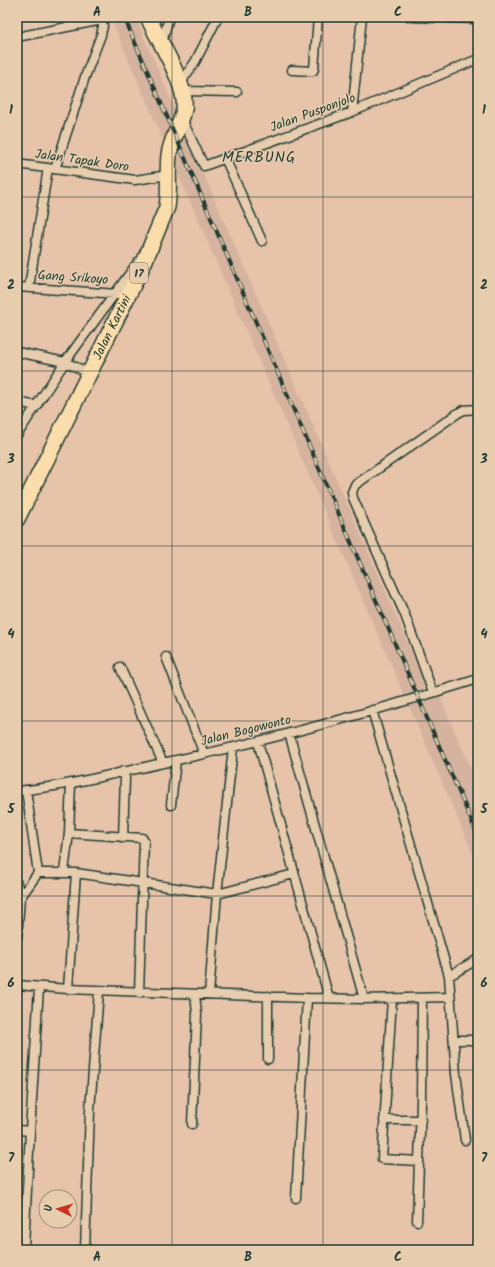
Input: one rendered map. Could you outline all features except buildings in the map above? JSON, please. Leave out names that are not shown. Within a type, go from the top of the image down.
[{"type":"highway","name":"Jalan Kartini","points":[[17,519],[21,497],[89,373],[120,294],[152,244],[167,207],[169,198],[168,175],[171,141],[182,118],[184,107],[182,87],[148,17]]},
{"type":"street","points":[[161,46],[170,17]]},
{"type":"street","points":[[218,17],[182,87],[237,92]]},
{"type":"street","points":[[292,70],[312,71],[314,69],[318,17]]},
{"type":"street","points":[[352,112],[362,17]]},
{"type":"street","points":[[410,17],[478,19]]},
{"type":"street","points":[[17,37],[102,18],[101,36],[51,168],[29,287]]},
{"type":"street","name":"Jalan Pusponjolo","points":[[182,118],[204,166],[352,112],[478,59]]},
{"type":"street","points":[[225,158],[262,241]]},
{"type":"street","name":"Jalan Tapak Doro","points":[[17,164],[135,180],[168,175]]},
{"type":"street","name":"Gang Srikoyo","points":[[17,287],[120,294]]},
{"type":"street","points":[[17,435],[65,362],[120,294]]},
{"type":"street","points":[[17,352],[65,362],[89,373]]},
{"type":"street","points":[[17,402],[37,406]]},
{"type":"street","points":[[433,693],[405,615],[353,498],[352,492],[355,485],[458,413],[464,410],[478,409]]},
{"type":"street","points":[[166,657],[204,754]]},
{"type":"street","points":[[120,667],[163,763]]},
{"type":"street","name":"Jalan Bogowonto","points":[[17,791],[71,783],[258,742],[478,679]]},
{"type":"street","points":[[372,710],[449,976],[449,997],[460,1114],[465,1140]]},
{"type":"street","points":[[289,733],[364,999]]},
{"type":"street","points":[[258,742],[329,998]]},
{"type":"street","points":[[209,994],[217,894],[233,748]]},
{"type":"street","points":[[171,805],[176,760]]},
{"type":"street","points":[[123,771],[125,778],[123,838]]},
{"type":"street","points":[[64,872],[69,833],[71,783]]},
{"type":"street","points":[[20,898],[38,873],[26,790]]},
{"type":"street","points":[[69,833],[123,838],[142,838],[144,840],[139,993]]},
{"type":"street","points":[[38,873],[76,873],[217,894],[294,874]]},
{"type":"street","points":[[68,989],[76,873]]},
{"type":"street","points":[[17,884],[20,898],[17,938]]},
{"type":"street","points":[[449,976],[478,959]]},
{"type":"street","points":[[17,985],[39,988],[139,993],[308,998],[392,999],[449,997]]},
{"type":"street","points":[[24,1247],[39,988]]},
{"type":"street","points":[[85,1250],[90,1110],[99,991]]},
{"type":"street","points":[[192,1124],[197,1014],[195,994]]},
{"type":"street","points":[[268,996],[268,1059]]},
{"type":"street","points":[[296,1198],[308,998]]},
{"type":"street","points":[[417,1221],[421,1120],[422,998]]},
{"type":"street","points":[[392,999],[382,1159],[419,1161]]},
{"type":"street","points":[[454,1040],[478,1040]]},
{"type":"street","points":[[384,1120],[421,1120]]},
{"type":"street","points":[[17,1130],[30,1131]]},
{"type":"shaded area","points":[[110,17],[135,17],[432,698],[440,697],[478,785],[478,865]]},
{"type":"railway","points":[[124,17],[478,836]]},
{"type":"district","name":"MERBUNG","points":[[259,158]]}]
